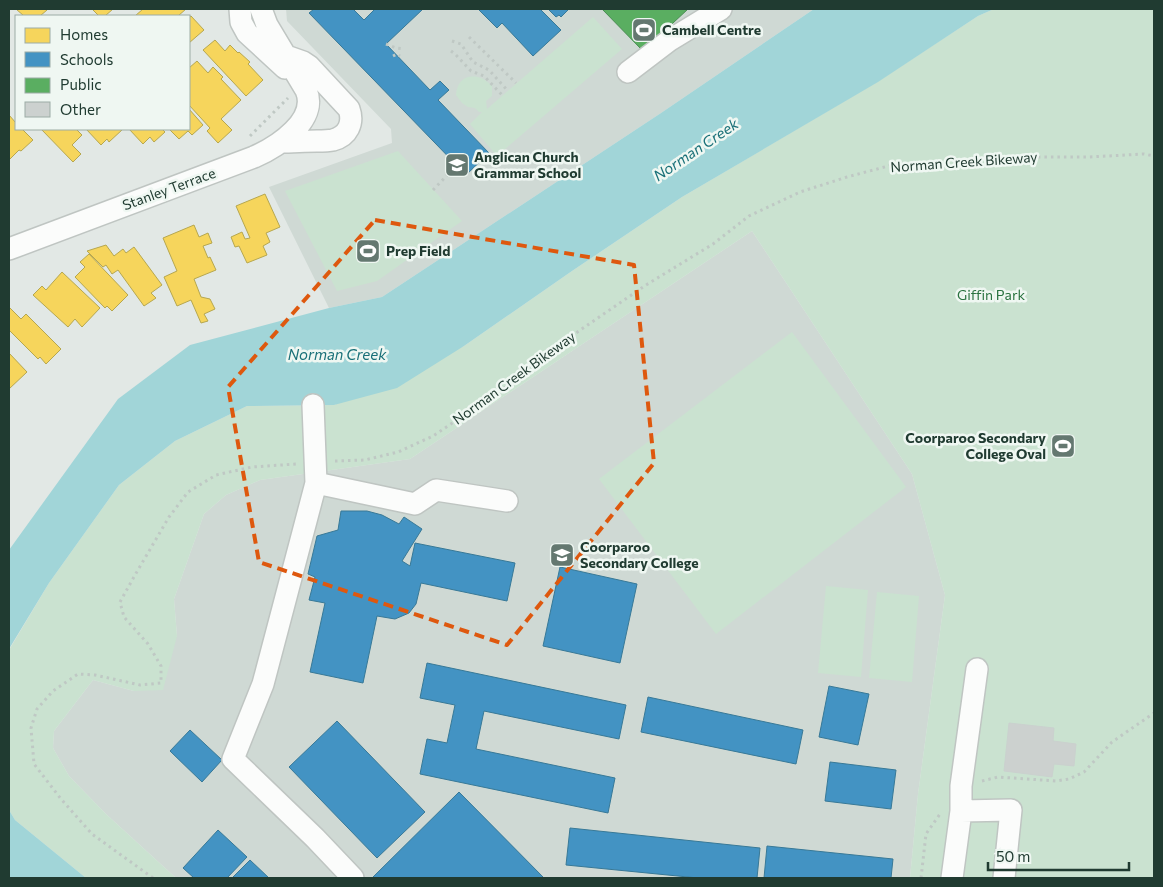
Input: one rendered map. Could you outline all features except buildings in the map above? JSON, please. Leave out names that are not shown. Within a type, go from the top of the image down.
[{"type":"street","points":[[240,9],[241,22],[247,33],[306,94]]},
{"type":"street","points":[[261,9],[266,25],[286,56],[306,94]]},
{"type":"street","points":[[628,72],[670,40],[721,9]]},
{"type":"street","points":[[281,142],[333,140],[345,133],[351,122],[349,109],[309,66],[286,56]]},
{"type":"street","name":"Stanley Terrace","points":[[9,248],[265,152],[281,142],[302,120],[308,110],[306,94]]},
{"type":"street","points":[[313,405],[315,473],[262,684],[233,759],[316,838],[354,878]]},
{"type":"street","points":[[315,473],[415,504],[436,490],[508,501]]},
{"type":"street","points":[[952,878],[961,811],[961,786],[976,669]]},
{"type":"street","points":[[961,811],[1011,810],[1004,878]]},
{"type":"path","points":[[469,37],[516,83]]},
{"type":"path","points":[[452,41],[461,44],[473,62],[489,70],[508,91]]},
{"type":"path","points":[[386,44],[404,49]]},
{"type":"path","points":[[451,51],[471,71],[484,76],[502,95]]},
{"type":"path","points":[[393,56],[397,54],[400,56]]},
{"type":"path","name":"Norman Creek Bikeway","points":[[153,878],[92,834],[61,799],[34,764],[31,728],[36,709],[53,691],[78,674],[140,685],[160,683],[161,666],[148,644],[124,617],[120,602],[169,517],[188,492],[216,475],[252,467],[315,473],[398,452],[433,436],[506,388],[535,361],[646,285],[713,244],[749,216],[800,192],[896,164],[1033,157],[1089,157],[1144,154],[1154,156]]},
{"type":"path","points":[[433,190],[457,165]]},
{"type":"path","points":[[920,878],[926,834],[961,786],[998,777],[1056,781],[1069,779],[1084,772],[1112,742],[1154,713]]},
{"type":"highlighted area","points":[[375,220],[634,265],[654,463],[507,645],[259,562],[228,387]]},
{"type":"shaded area","name":"Anglican Church Grammar School","points":[[286,9],[814,9],[661,113],[382,297],[329,308],[269,187],[392,143],[391,129],[287,21]]},
{"type":"shaded area","name":"Coorparoo Secondary College","points":[[752,231],[912,474],[945,595],[918,794],[910,878],[176,878],[106,814],[69,776],[53,748],[54,731],[93,680],[134,691],[177,636],[174,599],[204,514],[226,495],[260,480],[410,459]]},
{"type":"green space","name":"Giffin Park","points":[[994,9],[1154,9],[1154,878],[910,878],[918,794],[945,595],[912,474],[752,231],[410,459],[260,480],[226,495],[204,514],[174,599],[177,636],[163,690],[134,691],[93,680],[54,731],[53,748],[69,776],[106,814],[176,878],[86,878],[15,820],[9,810],[9,650],[49,583],[119,485],[175,441],[247,406],[334,405],[464,346],[682,197],[877,82],[978,16]]},
{"type":"green space","points":[[593,17],[622,49],[497,156],[470,124],[482,112],[468,107],[456,95],[460,82],[467,77],[476,77],[492,85],[492,96],[486,101],[487,109]]},
{"type":"green space","name":"Prep Field","points":[[398,151],[462,221],[377,281],[337,291],[285,191]]},
{"type":"green space","points":[[792,332],[906,487],[716,634],[599,479]]},
{"type":"green space","points":[[826,586],[868,590],[861,677],[818,673]]},
{"type":"green space","points":[[877,592],[919,596],[912,682],[869,678]]},
{"type":"water","name":"Norman Creek","points":[[814,9],[994,9],[978,16],[878,82],[682,197],[464,346],[397,388],[334,405],[247,406],[175,441],[119,485],[49,583],[9,649],[9,550],[118,399],[190,345],[329,308],[382,297],[661,113]]},
{"type":"water","points":[[9,810],[15,820],[86,878],[9,878]]},
{"type":"place","name":"Cambell Centre","points":[[644,30]]},
{"type":"place","name":"Anglican Church Grammar School","points":[[457,165]]},
{"type":"place","name":"Prep Field","points":[[368,251]]},
{"type":"place","name":"Coorparoo Secondary College Oval","points":[[1063,446]]},
{"type":"place","name":"Coorparoo Secondary College","points":[[562,555]]}]
